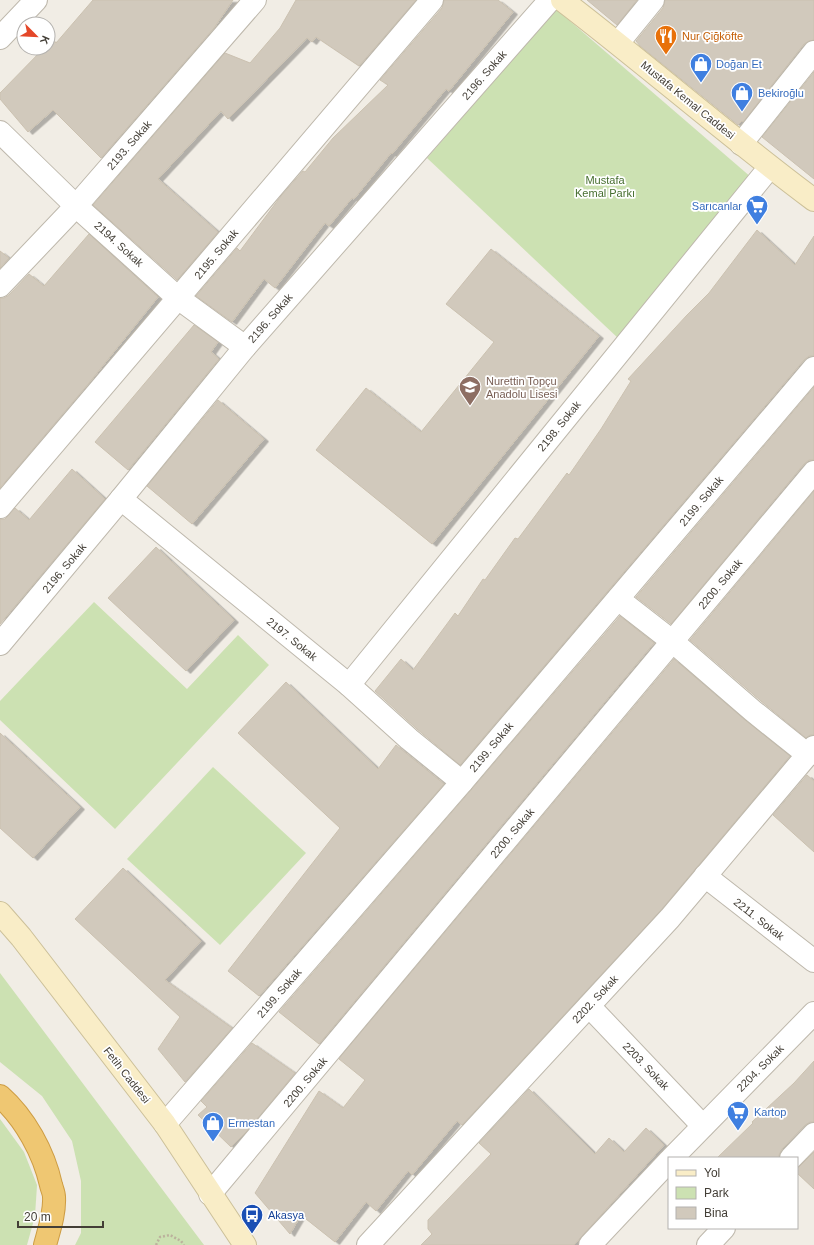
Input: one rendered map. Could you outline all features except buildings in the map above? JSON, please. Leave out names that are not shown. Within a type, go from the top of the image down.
[{"type":"highway","points":[[0,1096],[9,1104],[34,1138],[48,1170],[54,1197],[52,1222],[45,1245]]},
{"type":"main road","name":"Mustafa Kemal Caddesi","points":[[562,0],[618,43],[741,144],[814,200]]},
{"type":"main road","name":"Fetih Caddesi","points":[[0,913],[21,937],[165,1124],[245,1245]]},
{"type":"street","points":[[0,38],[36,0]]},
{"type":"street","name":"2193. Sokak","points":[[0,286],[76,206],[255,0]]},
{"type":"street","name":"2195. Sokak","points":[[0,507],[432,0]]},
{"type":"street","name":"2196. Sokak","points":[[0,644],[245,347],[550,0]]},
{"type":"street","points":[[618,43],[653,0]]},
{"type":"street","points":[[741,144],[814,52]]},
{"type":"street","name":"2194. Sokak","points":[[0,132],[76,206],[178,298],[245,347]]},
{"type":"street","name":"2198. Sokak","points":[[348,685],[770,167]]},
{"type":"street","name":"2199. Sokak","points":[[165,1124],[462,782],[814,368]]},
{"type":"street","name":"2200. Sokak","points":[[210,1194],[814,472]]},
{"type":"street","name":"2197. Sokak","points":[[121,499],[348,685],[409,739],[462,782]]},
{"type":"street","points":[[618,599],[672,641],[754,711],[811,751]]},
{"type":"street","name":"2202. Sokak","points":[[368,1245],[670,918],[811,751]]},
{"type":"street","name":"2211. Sokak","points":[[704,876],[814,961]]},
{"type":"street","name":"2203. Sokak","points":[[589,1006],[703,1126]]},
{"type":"street","name":"2204. Sokak","points":[[673,1157],[814,1013]]},
{"type":"street","points":[[792,1157],[814,1134]]},
{"type":"street","points":[[590,1245],[668,1162]]},
{"type":"street","points":[[708,1245],[723,1229]]},
{"type":"path","points":[[156,1245],[160,1237],[170,1235],[181,1241],[184,1245]]},
{"type":"green space","name":"Mustafa Kemal Parkı","points":[[556,9],[752,178],[619,339],[427,158]]},
{"type":"green space","points":[[94,602],[187,689],[238,635],[269,665],[115,829],[0,720],[0,701]]},
{"type":"green space","points":[[213,767],[306,853],[220,945],[127,859]]},
{"type":"green space","points":[[0,973],[204,1245],[75,1245],[81,1233],[81,1181],[72,1141],[42,1096],[0,1062]]},
{"type":"green space","points":[[0,1119],[24,1152],[37,1185],[35,1216],[27,1245],[0,1245]]},
{"type":"place","name":"Nur Çiğköfte","points":[[666,56]]},
{"type":"place","name":"Doğan Et","points":[[701,84]]},
{"type":"place","name":"Bekiroğlu","points":[[742,112]]},
{"type":"place","name":"Sarıcanlar","points":[[757,226]]},
{"type":"place","name":"Nurettin Topçu Anadolu Lisesi","points":[[470,406]]},
{"type":"place","name":"Kartop","points":[[738,1132]]},
{"type":"place","name":"Ermestan","points":[[213,1142]]},
{"type":"place","name":"Akasya","points":[[252,1234]]}]
